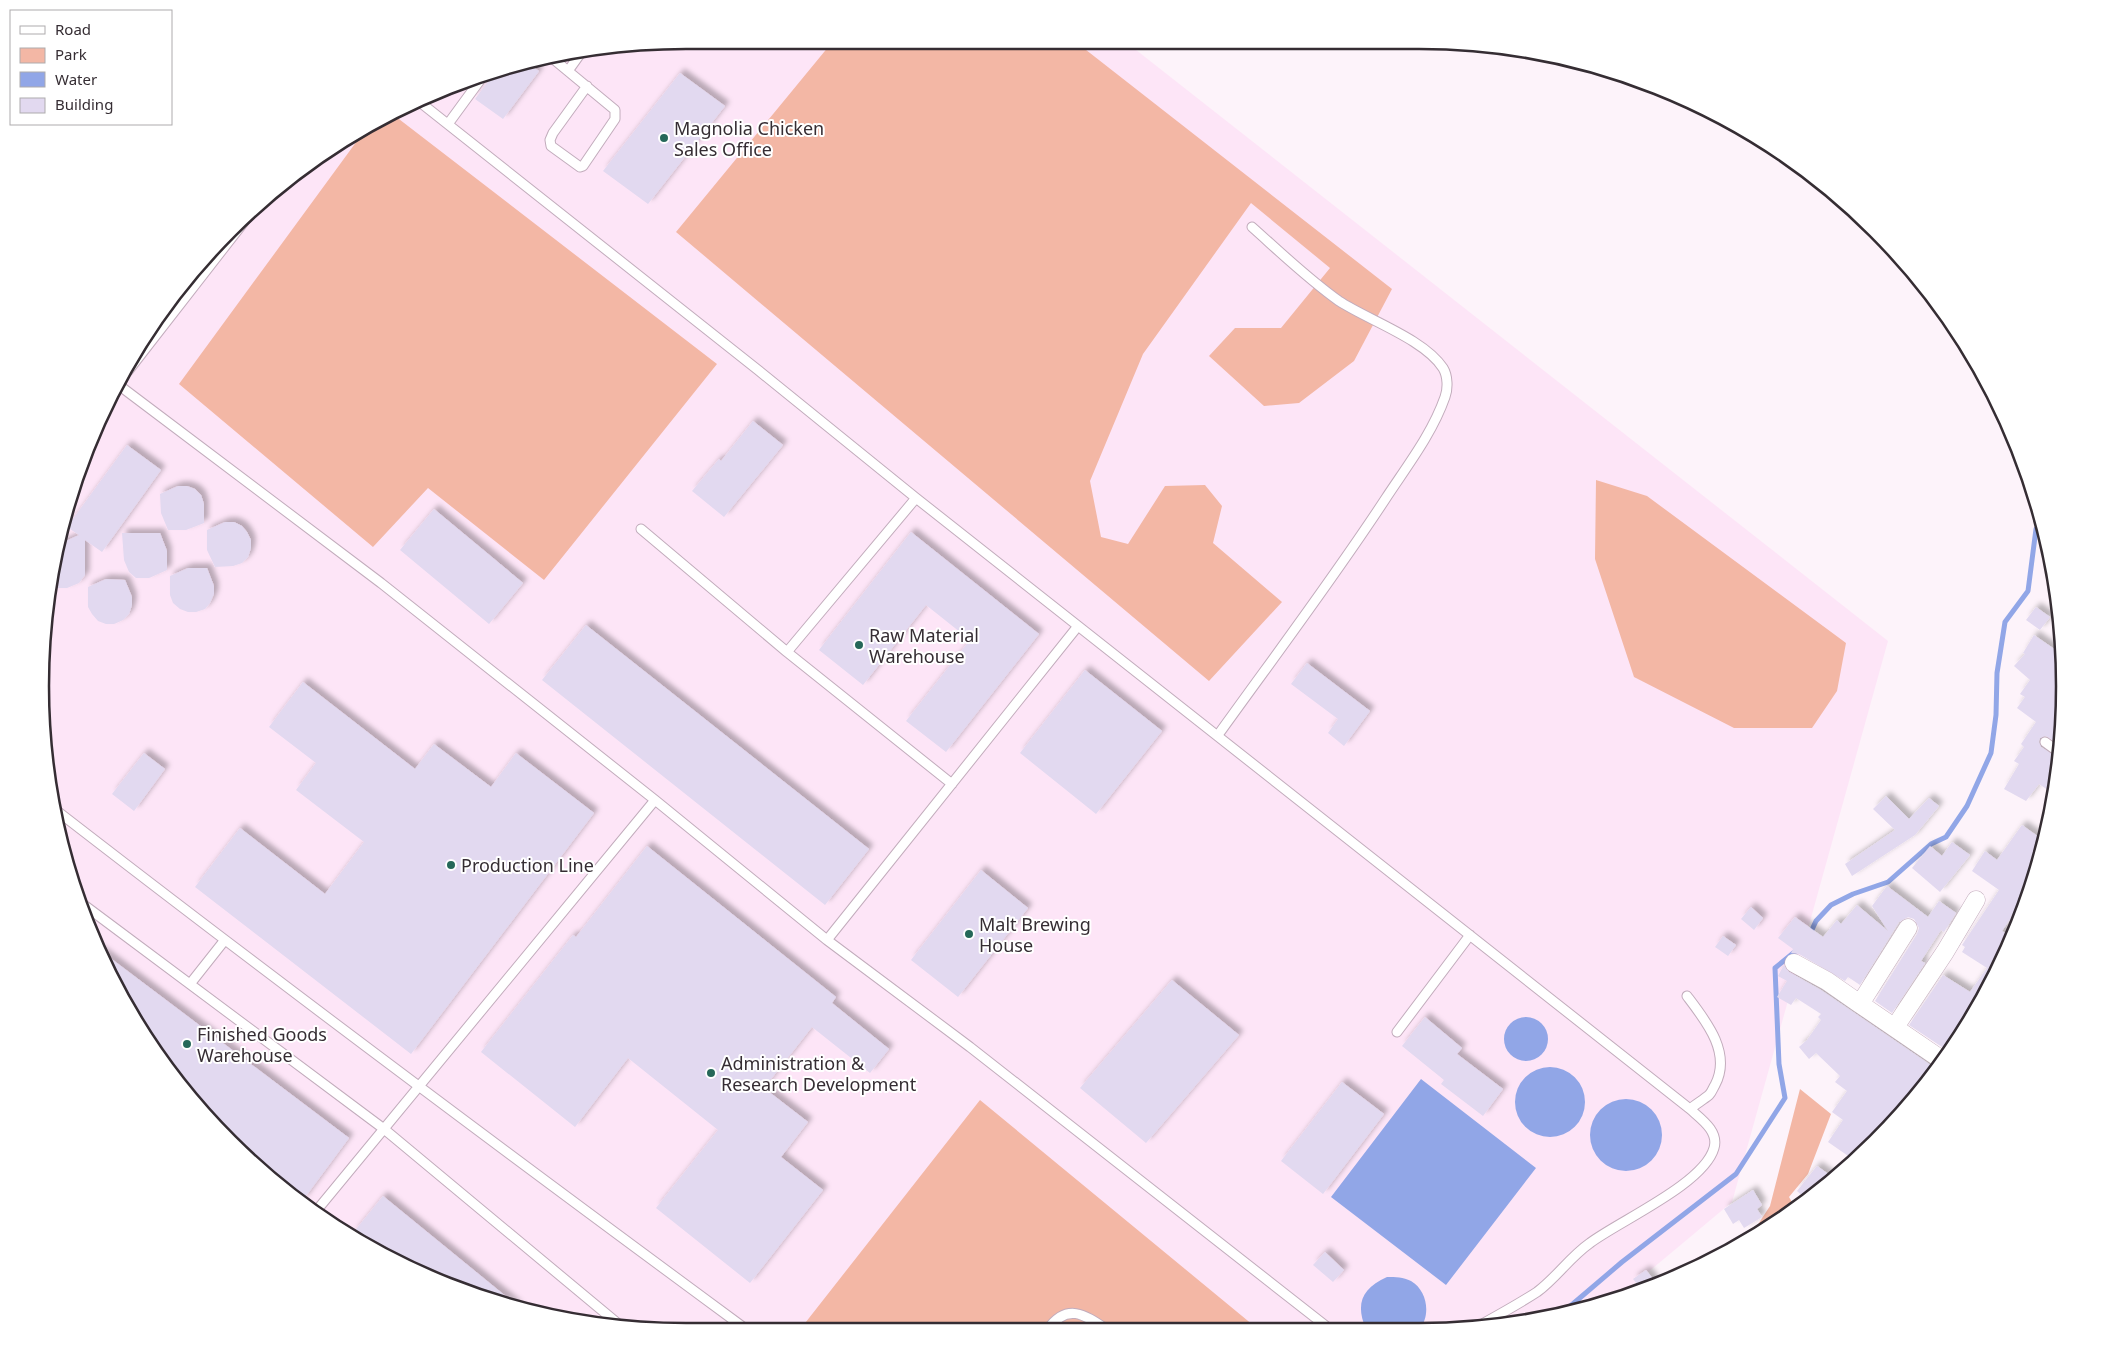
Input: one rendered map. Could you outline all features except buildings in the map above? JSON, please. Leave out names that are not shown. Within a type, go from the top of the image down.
[{"type":"street","points":[[1895,1027],[1940,960],[1976,900]]},
{"type":"street","points":[[1860,1004],[1908,928]]},
{"type":"street","points":[[1794,963],[1827,981],[1937,1057]]},
{"type":"lane","points":[[568,71],[578,58]]},
{"type":"lane","points":[[557,62],[587,86],[615,110],[616,114],[615,119],[583,166],[580,167],[551,146],[550,140],[587,86]]},
{"type":"lane","points":[[448,124],[477,84]]},
{"type":"lane","points":[[424,105],[916,498],[1690,1109],[1714,1133],[1716,1141],[1714,1150],[1693,1177],[1640,1214],[1590,1243],[1537,1292],[1490,1319]]},
{"type":"lane","points":[[1218,735],[1361,536],[1432,427],[1445,396],[1447,385],[1444,369],[1425,350],[1340,301],[1319,286],[1252,227]]},
{"type":"lane","points":[[146,348],[226,245]]},
{"type":"lane","points":[[123,388],[381,582],[655,800],[826,940],[970,1048],[1322,1323]]},
{"type":"lane","points":[[787,652],[916,498]]},
{"type":"lane","points":[[641,529],[787,652],[952,784]]},
{"type":"lane","points":[[826,940],[1078,626]]},
{"type":"lane","points":[[2045,742],[2053,748]]},
{"type":"lane","points":[[319,1207],[655,800]]},
{"type":"lane","points":[[62,816],[417,1087],[738,1323]]},
{"type":"lane","points":[[89,909],[384,1129],[614,1319]]},
{"type":"lane","points":[[1397,1032],[1470,935]]},
{"type":"lane","points":[[190,984],[224,941]]},
{"type":"lane","points":[[1687,996],[1704,1019],[1722,1059],[1719,1077],[1710,1094],[1690,1109]]},
{"type":"lane","points":[[1052,1323],[1056,1318],[1074,1313],[1085,1315],[1097,1323]]},
{"type":"shaded area","points":[[1135,49],[1888,641],[1732,1202],[1631,1287],[1584,1302],[1543,1311],[1461,1322],[644,1322],[603,1318],[521,1302],[442,1275],[404,1258],[367,1238],[298,1192],[235,1137],[207,1106],[180,1074],[134,1005],[114,968],[97,930],[83,891],[70,851],[54,769],[50,728],[50,644],[54,603],[70,521],[97,442],[114,404],[134,367],[180,298],[235,235],[266,207],[298,180],[367,134],[404,114],[442,97],[481,83],[521,70],[562,61],[644,50]]},
{"type":"green space","points":[[827,49],[1085,49],[1392,289],[1354,361],[1299,403],[1264,406],[1209,356],[1235,328],[1281,328],[1330,268],[1251,203],[1143,354],[1090,481],[1101,537],[1128,544],[1165,486],[1205,485],[1222,506],[1213,543],[1282,602],[1209,681],[676,232]]},
{"type":"green space","points":[[397,118],[717,364],[544,580],[428,488],[373,547],[179,384],[358,140]]},
{"type":"green space","points":[[1596,480],[1647,496],[1846,643],[1837,691],[1812,728],[1734,728],[1634,677],[1595,559]]},
{"type":"green space","points":[[1800,1089],[1831,1114],[1808,1174],[1789,1197],[1792,1202],[1757,1226],[1770,1206]]},
{"type":"green space","points":[[980,1100],[1251,1323],[805,1323]]},
{"type":"water","points":[[1530,1017],[1542,1023],[1547,1030],[1547,1048],[1542,1055],[1535,1060],[1522,1061],[1510,1055],[1505,1048],[1504,1035],[1510,1023],[1517,1018]]},
{"type":"water","points":[[1550,1067],[1563,1070],[1575,1077],[1582,1089],[1585,1102],[1582,1115],[1575,1127],[1563,1134],[1550,1137],[1537,1134],[1525,1127],[1518,1115],[1515,1102],[1518,1089],[1525,1077],[1537,1070]]},
{"type":"water","points":[[1421,1079],[1536,1168],[1446,1285],[1331,1197]]},
{"type":"water","points":[[1626,1099],[1640,1102],[1652,1109],[1659,1121],[1662,1135],[1659,1149],[1652,1161],[1640,1168],[1626,1171],[1612,1168],[1600,1161],[1593,1149],[1590,1135],[1593,1121],[1600,1109],[1612,1102]]},
{"type":"water","points":[[1387,1277],[1399,1278],[1411,1281],[1417,1285],[1426,1304],[1423,1323],[1364,1323],[1361,1312],[1363,1298],[1366,1292],[1378,1281]]},
{"type":"waterway","points":[[1810,934],[1816,921],[1831,905],[1853,894],[1888,882],[1931,844],[1946,837],[1967,806],[1991,753],[1996,715],[1997,673],[2005,622],[2028,591],[2037,529]]},
{"type":"waterway","points":[[1572,1305],[1622,1262],[1736,1174],[1785,1098],[1779,1064],[1775,968],[1797,950]]},
{"type":"place","name":"Magnolia Chicken Sales Office","points":[[664,138]]},
{"type":"place","name":"Raw Material Warehouse","points":[[859,645]]},
{"type":"place","name":"Production Line","points":[[451,865]]},
{"type":"place","name":"Malt Brewing House","points":[[969,934]]},
{"type":"place","name":"Finished Goods Warehouse","points":[[187,1044]]},
{"type":"place","name":"Administration & Research Development","points":[[711,1073]]}]
